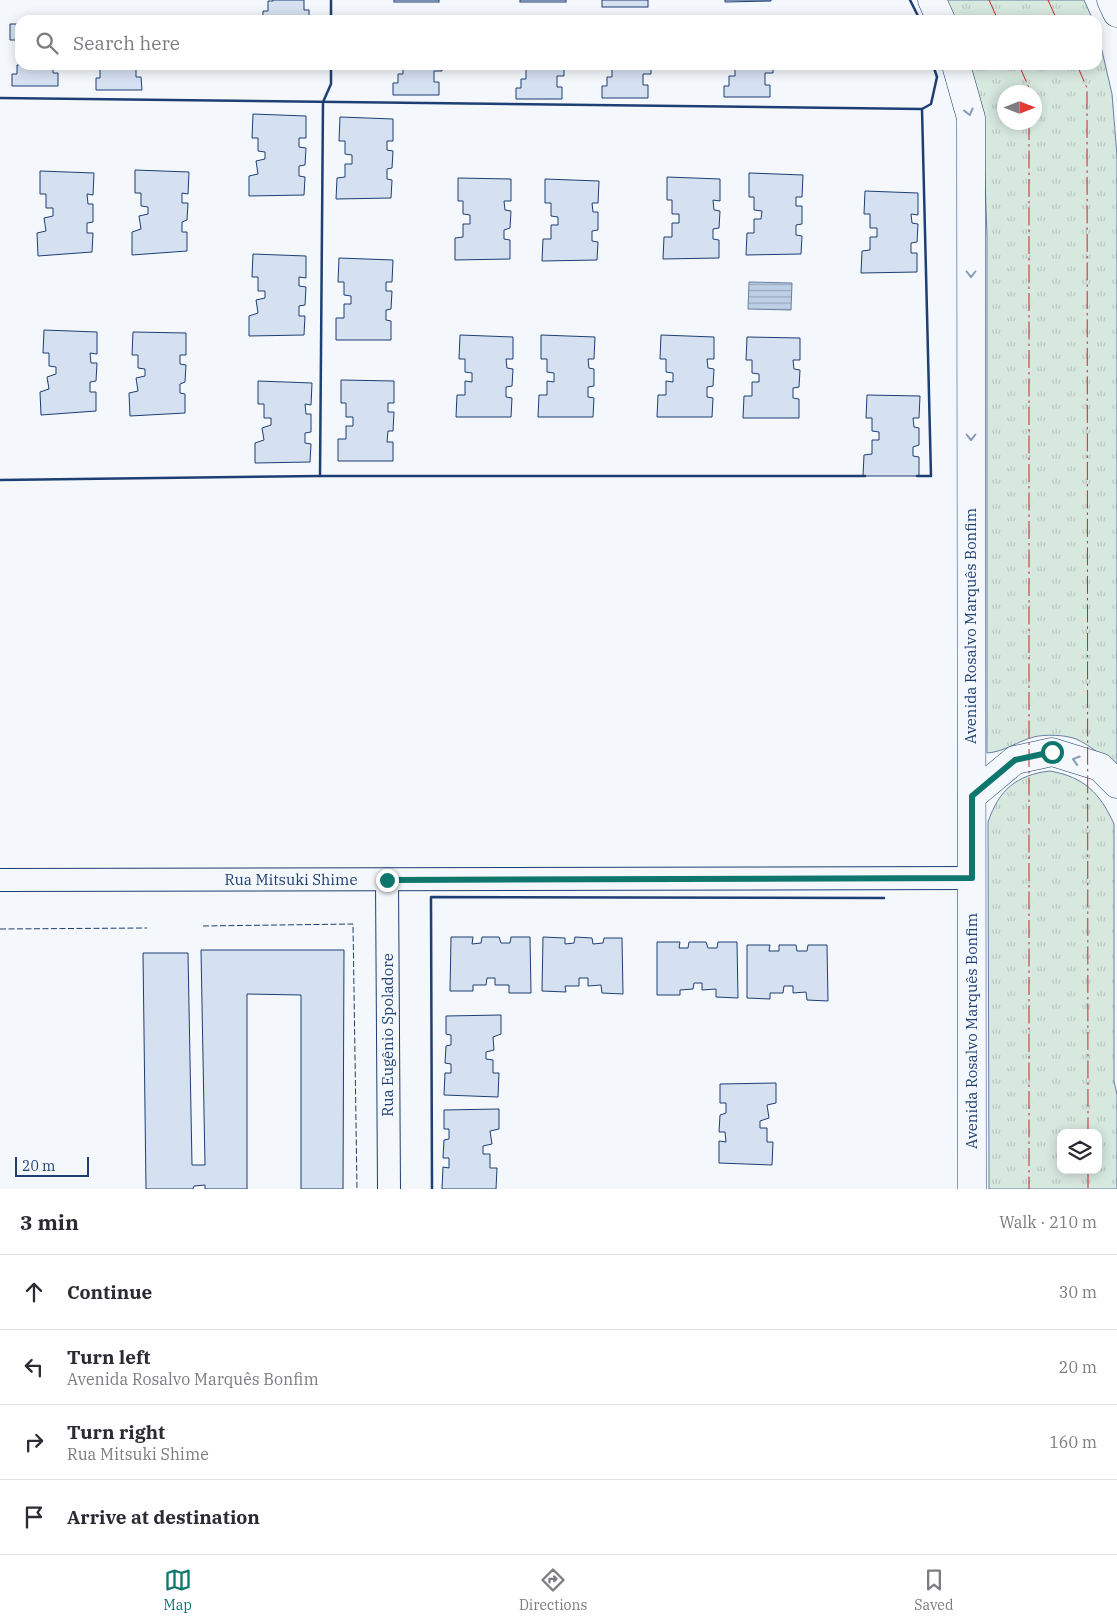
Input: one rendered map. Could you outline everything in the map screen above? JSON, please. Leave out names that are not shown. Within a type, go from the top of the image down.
[{"type":"street","points":[[932,0],[939,15]]},
{"type":"street","points":[[1111,0],[1117,13]]},
{"type":"street","name":"Avenida Rosalvo Marquês Bonfim","points":[[957,70],[971,118],[972,1189]]},
{"type":"street","points":[[972,796],[1015,760],[1052,752],[1100,767],[1117,784]]},
{"type":"street","name":"Rua Mitsuki Shime","points":[[0,880],[972,878]]},
{"type":"street","name":"Rua Eugênio Spoladore","points":[[387,880],[389,1189]]},
{"type":"green space","points":[[945,0],[1084,0],[1091,15],[952,15]]},
{"type":"green space","points":[[1102,51],[1112,94],[1117,156],[1117,768],[1081,741],[1061,736],[1044,735],[1034,737],[999,751],[987,753],[987,236],[984,152],[971,70],[1102,70]]},
{"type":"green space","points":[[1050,771],[1082,782],[1097,795],[1114,824],[1114,1081],[1117,1095],[1117,1189],[989,1189],[988,822],[992,811],[1003,793],[1018,780]]},
{"type":"water","points":[[749,282],[792,283],[791,310],[748,309]]},
{"type":"building","points":[[304,0],[304,10],[309,10],[309,15],[263,15],[263,11],[268,11],[268,1]]},
{"type":"building","points":[[394,0],[439,0],[439,2],[394,2]]},
{"type":"building","points":[[520,0],[566,0],[566,2],[520,2]]},
{"type":"building","points":[[602,0],[648,0],[648,7],[602,7]]},
{"type":"building","points":[[725,0],[771,0],[771,1],[725,2]]},
{"type":"building","points":[[10,24],[15,24],[15,40],[10,40]]},
{"type":"building","points":[[17,70],[53,70],[53,73],[58,73],[58,86],[12,86],[12,74],[17,74]]},
{"type":"building","points":[[100,70],[136,70],[136,77],[141,77],[142,90],[96,90],[96,78],[100,78]]},
{"type":"building","points":[[403,70],[442,70],[434,71],[434,82],[439,82],[439,95],[393,95],[393,83],[398,83],[398,74],[403,74]]},
{"type":"building","points":[[526,70],[564,70],[564,76],[557,76],[557,87],[562,87],[562,99],[516,99],[516,88],[521,88],[521,79],[526,79]]},
{"type":"building","points":[[612,70],[651,70],[651,74],[643,74],[643,85],[648,85],[648,98],[602,98],[602,86],[607,86],[607,77],[612,77]]},
{"type":"building","points":[[735,70],[773,70],[773,73],[765,73],[765,85],[770,85],[770,97],[724,97],[724,86],[729,86],[729,76],[735,76]]},
{"type":"building","points":[[253,114],[306,116],[306,138],[299,138],[299,147],[306,148],[305,165],[299,166],[299,176],[305,177],[304,195],[249,196],[249,176],[258,174],[256,161],[265,159],[265,152],[258,151],[258,138],[252,138]]},
{"type":"building","points":[[340,117],[393,119],[393,141],[387,141],[387,150],[393,151],[392,168],[387,169],[387,179],[392,180],[391,198],[336,199],[337,178],[345,177],[345,164],[352,164],[352,155],[345,154],[345,141],[339,141]]},
{"type":"building","points":[[135,170],[189,172],[188,194],[182,193],[182,203],[188,203],[187,220],[182,222],[182,232],[187,232],[187,251],[132,255],[132,232],[141,229],[139,216],[148,214],[148,207],[141,206],[141,193],[135,193]]},
{"type":"building","points":[[40,171],[94,173],[93,195],[87,194],[88,204],[93,204],[93,222],[87,223],[87,233],[93,233],[92,252],[38,256],[37,233],[46,231],[44,218],[53,216],[53,208],[46,208],[46,194],[40,194]]},
{"type":"building","points":[[749,173],[803,175],[802,197],[796,197],[796,206],[802,206],[802,224],[796,225],[796,235],[802,236],[801,254],[746,255],[747,233],[754,233],[754,219],[761,219],[762,211],[754,210],[754,197],[749,197]]},
{"type":"building","points":[[667,177],[720,179],[720,201],[713,200],[714,210],[720,211],[719,228],[713,229],[713,239],[719,240],[719,258],[663,259],[664,237],[672,237],[672,223],[679,223],[679,214],[672,214],[672,200],[667,200]]},
{"type":"building","points":[[458,178],[511,179],[511,201],[504,201],[505,210],[511,211],[510,228],[504,230],[504,239],[510,240],[510,259],[455,260],[455,238],[463,237],[463,224],[470,224],[470,215],[463,214],[463,201],[458,201]]},
{"type":"building","points":[[545,179],[599,181],[598,203],[592,203],[593,212],[598,212],[598,230],[592,231],[592,241],[598,242],[597,260],[542,261],[543,239],[551,239],[551,225],[558,225],[558,217],[551,216],[551,203],[545,203]]},
{"type":"building","points":[[865,191],[918,193],[918,215],[911,214],[912,223],[918,224],[917,242],[911,243],[911,253],[917,253],[917,272],[861,273],[862,251],[870,250],[870,237],[877,237],[877,228],[870,228],[870,214],[864,214]]},
{"type":"building","points":[[253,254],[306,256],[306,278],[299,277],[299,286],[306,287],[305,305],[299,306],[299,316],[305,316],[304,335],[249,336],[249,316],[258,313],[256,300],[265,298],[265,291],[258,291],[258,277],[252,277]]},
{"type":"building","points":[[339,258],[393,260],[392,282],[386,282],[386,291],[392,291],[391,309],[386,310],[386,320],[391,321],[391,340],[336,340],[336,318],[344,318],[344,304],[351,304],[351,296],[344,295],[344,282],[338,282]]},
{"type":"building","points":[[44,330],[97,332],[97,354],[90,353],[91,363],[97,363],[96,381],[90,382],[90,392],[96,392],[96,411],[41,415],[40,392],[49,389],[47,377],[56,374],[56,367],[49,366],[49,353],[43,353]]},
{"type":"building","points":[[133,332],[186,333],[186,355],[180,355],[180,364],[186,365],[185,382],[180,384],[180,393],[185,394],[185,413],[130,416],[129,393],[138,391],[136,378],[145,376],[145,369],[138,368],[138,355],[132,355]]},
{"type":"building","points":[[460,335],[513,337],[513,359],[506,359],[507,368],[513,369],[512,386],[506,387],[506,397],[512,398],[511,417],[456,417],[457,395],[465,395],[465,381],[472,382],[472,373],[465,372],[465,359],[459,359]]},
{"type":"building","points":[[541,335],[595,337],[594,359],[588,359],[589,368],[594,369],[594,386],[588,387],[588,397],[594,398],[593,417],[538,417],[539,395],[547,395],[547,381],[554,382],[554,373],[547,372],[547,359],[541,359]]},
{"type":"building","points":[[661,335],[714,337],[714,359],[707,359],[708,368],[714,369],[713,386],[707,387],[707,397],[713,398],[712,417],[657,417],[658,395],[666,395],[666,381],[673,382],[673,373],[666,372],[666,359],[660,359]]},
{"type":"building","points":[[747,337],[800,338],[800,360],[793,360],[794,369],[800,370],[799,387],[793,388],[793,398],[799,399],[799,418],[743,418],[744,396],[752,396],[752,382],[759,382],[759,374],[752,373],[752,360],[746,360]]},
{"type":"building","points":[[341,380],[394,381],[394,403],[388,403],[388,412],[394,412],[393,431],[388,431],[387,442],[393,442],[393,461],[338,461],[338,439],[346,439],[346,426],[353,426],[353,417],[346,417],[346,403],[341,403]]},
{"type":"building","points":[[258,381],[312,383],[311,405],[305,404],[306,414],[311,414],[311,432],[305,433],[305,443],[311,444],[310,462],[255,463],[255,443],[264,440],[262,428],[271,425],[271,418],[264,418],[264,404],[258,404]]},
{"type":"building","points":[[867,395],[920,396],[919,418],[913,418],[914,427],[919,428],[919,445],[913,447],[913,456],[919,457],[919,476],[863,476],[864,455],[872,454],[872,440],[879,440],[879,432],[872,431],[872,418],[866,418]]},
{"type":"building","points":[[451,937],[473,937],[472,944],[481,943],[482,937],[499,937],[501,943],[510,943],[511,937],[530,937],[531,993],[509,993],[509,985],[495,985],[495,978],[487,978],[486,985],[473,985],[473,991],[450,991]]},
{"type":"building","points":[[543,937],[565,938],[565,944],[574,943],[575,937],[592,938],[593,944],[603,943],[604,938],[622,938],[623,994],[602,993],[601,985],[588,986],[588,978],[579,978],[579,986],[565,986],[566,992],[542,991]]},
{"type":"building","points":[[657,942],[680,942],[679,948],[688,948],[689,942],[706,942],[708,948],[717,948],[718,942],[737,942],[738,998],[716,997],[716,989],[702,990],[702,983],[694,983],[693,989],[680,990],[680,995],[657,995]]},
{"type":"building","points":[[747,945],[770,945],[769,951],[779,951],[779,945],[796,945],[797,951],[807,951],[808,945],[827,945],[828,1001],[807,1000],[806,992],[793,993],[793,986],[784,986],[783,993],[770,993],[770,999],[747,998]]},
{"type":"building","points":[[201,950],[344,950],[343,1189],[301,1189],[301,995],[247,994],[247,1189],[205,1189],[205,1185],[194,1186],[193,1189],[146,1189],[143,953],[188,953],[192,1165],[205,1165]]},
{"type":"building","points":[[501,1015],[501,1034],[493,1037],[494,1050],[486,1052],[486,1059],[493,1060],[493,1073],[499,1073],[498,1097],[444,1095],[445,1073],[451,1073],[451,1064],[445,1063],[446,1046],[451,1045],[451,1035],[446,1034],[446,1016]]},
{"type":"building","points":[[776,1083],[776,1103],[767,1105],[769,1118],[760,1121],[760,1128],[767,1128],[767,1142],[773,1142],[772,1165],[719,1163],[719,1141],[726,1142],[725,1132],[719,1132],[720,1115],[726,1113],[726,1103],[720,1103],[720,1084]]},
{"type":"building","points":[[499,1109],[499,1129],[490,1131],[492,1144],[483,1146],[483,1154],[490,1154],[490,1168],[497,1168],[496,1189],[442,1189],[443,1167],[449,1168],[449,1158],[443,1158],[444,1140],[449,1139],[449,1129],[444,1129],[444,1110]]},
{"type":"fence","points":[[203,926],[353,924],[357,1189]]},
{"type":"fence","points":[[0,929],[147,928]]},
{"type":"wall","points":[[331,0],[331,15]]},
{"type":"wall","points":[[910,0],[918,15]]},
{"type":"wall","points":[[320,476],[323,102],[331,84],[331,70]]},
{"type":"wall","points":[[922,109],[931,104],[937,77],[935,70]]},
{"type":"wall","points":[[0,98],[922,109],[931,476],[917,476]]},
{"type":"wall","points":[[0,480],[320,476],[865,476]]},
{"type":"wall","points":[[432,1189],[431,897],[884,898]]},
{"type":"power","points":[[989,0],[996,15]]},
{"type":"power","points":[[1048,0],[1055,15]]},
{"type":"power","points":[[1021,70],[1028,85]]},
{"type":"power","points":[[1079,70],[1087,88],[1088,1129]]},
{"type":"power","points":[[1029,130],[1029,1189]]},
{"type":"power","points":[[1088,1174],[1088,1189]]},
{"type":"route","points":[[387,880],[972,878],[972,796],[1015,760],[1052,752]]}]
